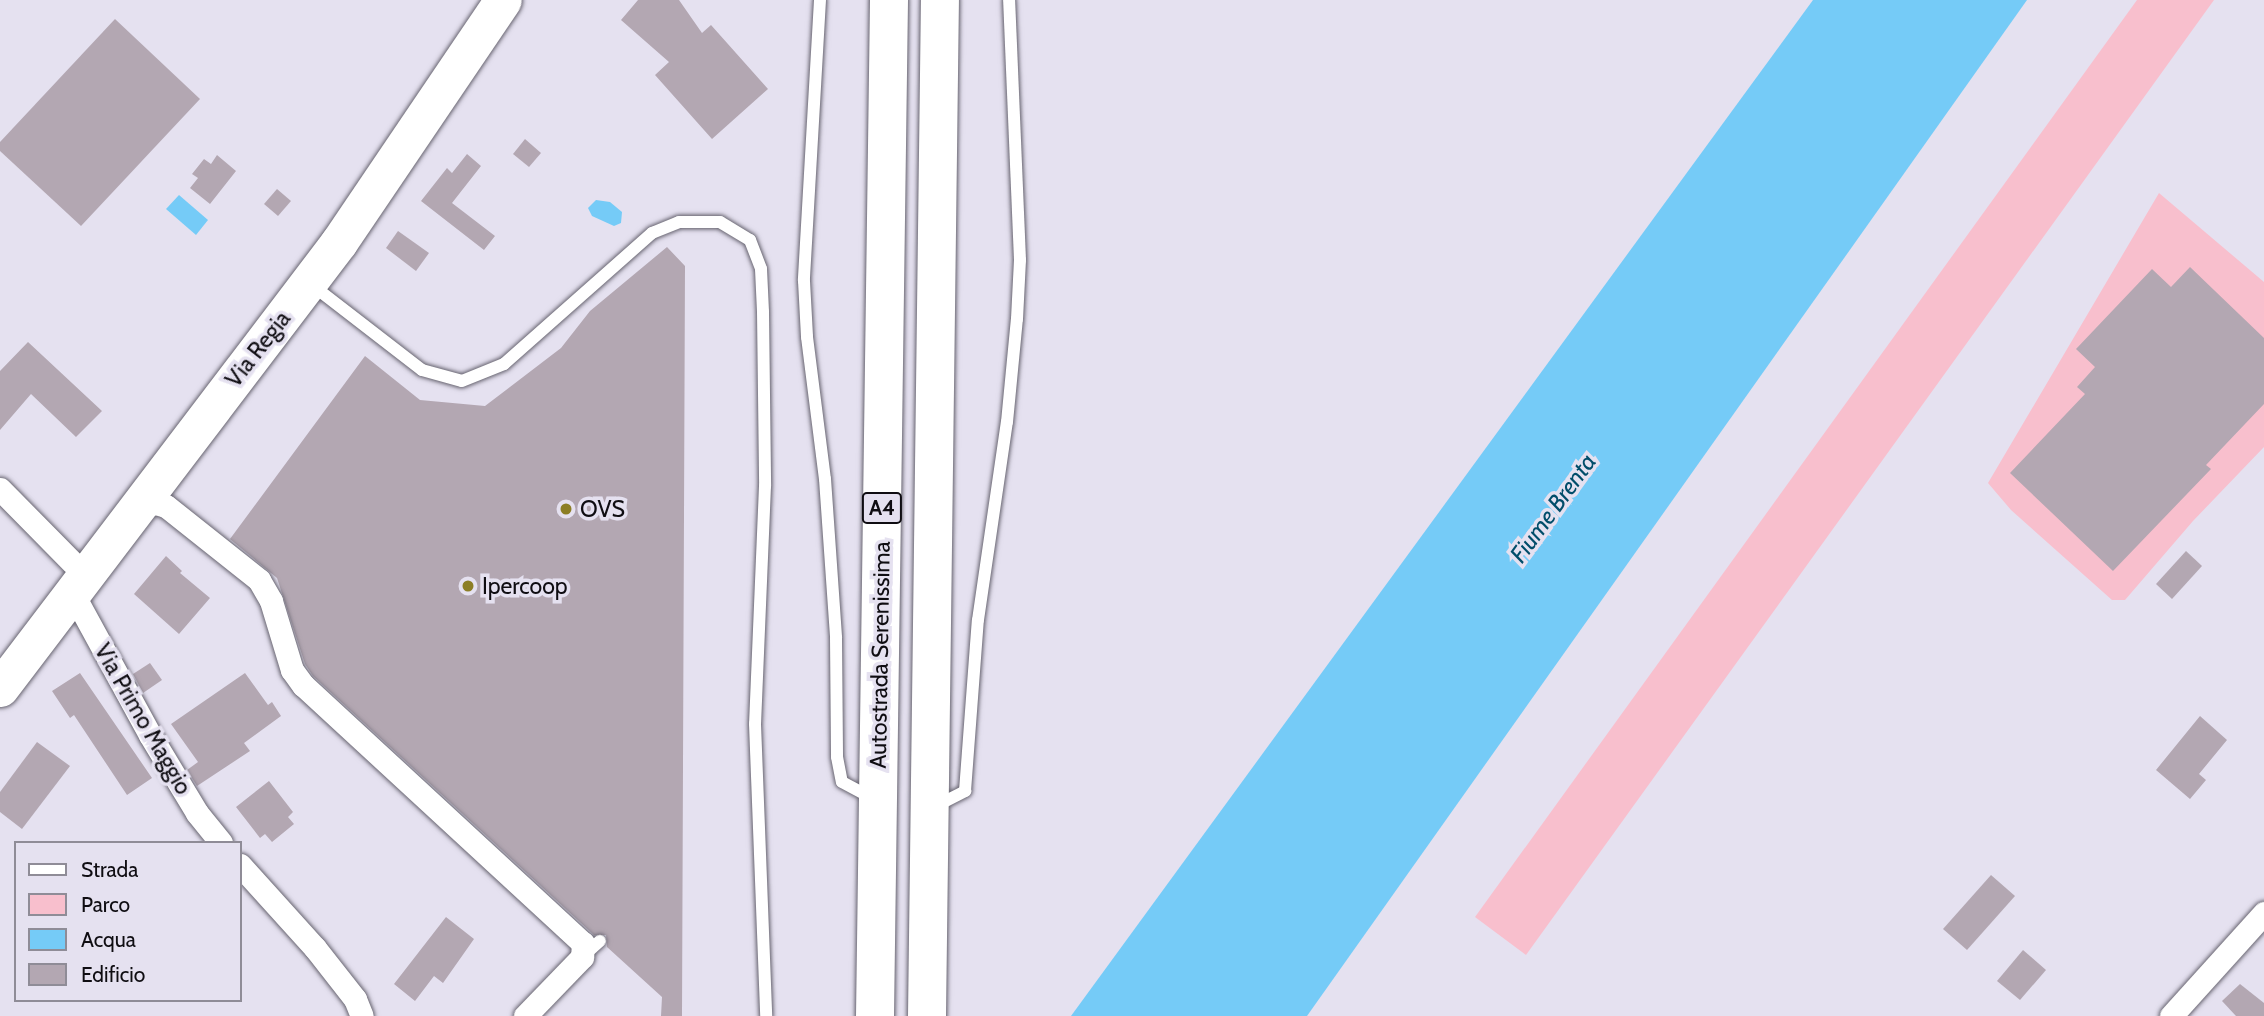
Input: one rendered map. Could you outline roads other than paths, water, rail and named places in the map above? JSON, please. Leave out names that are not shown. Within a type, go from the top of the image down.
[{"type":"highway","name":"Autostrada Serenissima","points":[[875,1016],[889,0]]},
{"type":"highway","name":"A4","points":[[928,1016],[940,0]]},
{"type":"main road","name":"Via Regia","points":[[0,688],[72,577],[291,275],[481,0]]},
{"type":"main road","name":"Via Regia","points":[[0,657],[137,506],[309,283],[503,0]]},
{"type":"street","name":"Via Primo Maggio","points":[[0,489],[72,577],[150,736],[197,813],[219,841]]},
{"type":"street","points":[[137,506],[156,503],[166,506],[259,580],[271,601],[292,670],[303,685],[588,947],[525,1016]]},
{"type":"street","points":[[242,867],[315,948],[355,999],[362,1016]]},
{"type":"street","points":[[2171,1016],[2264,913]]},
{"type":"lane","points":[[820,0],[804,281],[807,337],[825,478],[836,638],[837,757],[842,782],[878,802]]},
{"type":"lane","points":[[929,809],[965,791],[978,620],[1011,383],[1020,260],[1009,0]]},
{"type":"lane","points":[[309,283],[422,370],[462,381],[504,364],[652,233],[679,222],[720,222],[750,240],[761,269],[763,312],[765,486],[755,724],[766,1016]]},
{"type":"water","name":"Fiume Brenta","points":[[1813,0],[2027,0],[1307,1016],[1071,1016]]},
{"type":"water","points":[[179,195],[208,220],[196,235],[166,209]]},
{"type":"water","points":[[596,200],[610,202],[622,212],[621,223],[614,226],[592,216],[588,208]]},
{"type":"place","name":"OVS","points":[[566,509]]},
{"type":"place","name":"Ipercoop","points":[[468,586]]}]
